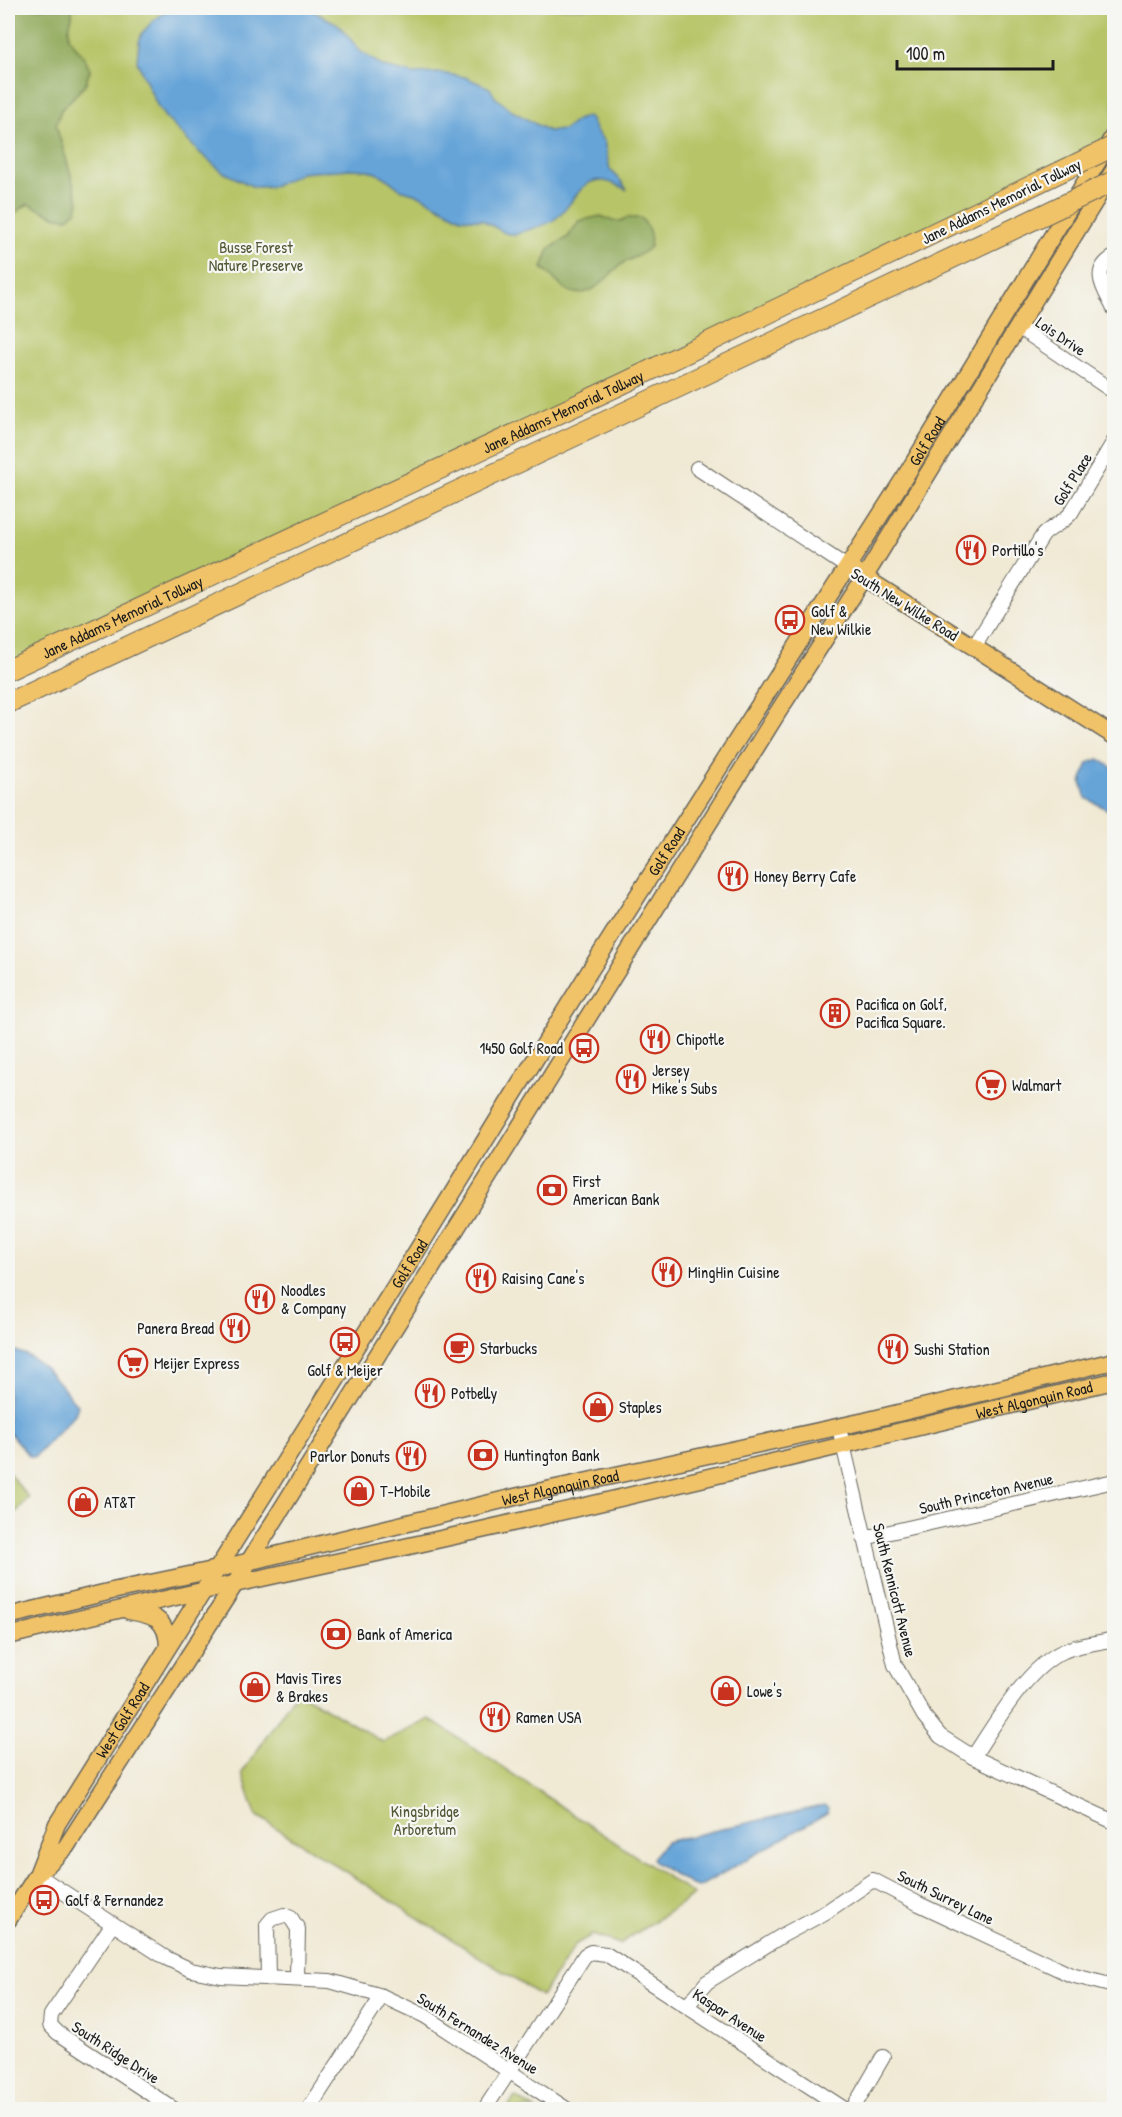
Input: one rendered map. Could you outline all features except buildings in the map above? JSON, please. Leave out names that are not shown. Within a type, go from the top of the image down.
[{"type":"highway","name":"Jane Addams Memorial Tollway","points":[[8,670],[622,384],[1114,146]]},
{"type":"highway","name":"Jane Addams Memorial Tollway","points":[[8,703],[1114,181]]},
{"type":"main road","name":"Golf Road","points":[[218,1569],[590,972],[918,455],[1114,135]]},
{"type":"main road","name":"Golf Road","points":[[235,1584],[765,732],[864,578],[1114,170]]},
{"type":"main road","name":"South New Wilke Road","points":[[847,567],[1114,736]]},
{"type":"main road","name":"West Algonquin Road","points":[[8,1616],[249,1562],[519,1496],[840,1426],[1114,1361]]},
{"type":"main road","name":"West Algonquin Road","points":[[8,1636],[655,1491],[1114,1382]]},
{"type":"main road","name":"West Golf Road","points":[[8,1920],[37,1875],[57,1824],[218,1569]]},
{"type":"main road","name":"West Golf Road","points":[[37,1875],[66,1847],[235,1584]]},
{"type":"main road","points":[[116,1610],[149,1614],[159,1620],[168,1636],[168,1646]]},
{"type":"street","points":[[1114,257],[1102,266],[1100,274],[1101,283],[1114,309]]},
{"type":"street","name":"Lois Drive","points":[[1018,327],[1114,392]]},
{"type":"street","name":"Golf Place","points":[[974,647],[1043,535],[1050,528],[1064,521],[1071,513],[1114,441]]},
{"type":"street","name":"South New Wilke Road","points":[[697,468],[847,567]]},
{"type":"street","name":"South Kennicott Avenue","points":[[840,1426],[895,1665],[929,1723],[940,1736],[973,1757],[1114,1822]]},
{"type":"street","name":"South Princeton Avenue","points":[[864,1538],[1114,1481]]},
{"type":"street","points":[[973,1757],[1012,1699],[1040,1668],[1064,1651],[1114,1639]]},
{"type":"street","name":"South Fernandez Avenue","points":[[37,1875],[112,1925],[166,1958],[191,1970],[220,1976],[330,1981],[382,1996],[425,2016],[567,2109]]},
{"type":"street","name":"South Surrey Lane","points":[[687,2007],[707,1982],[783,1935],[826,1912],[873,1880],[1071,1975],[1114,1986]]},
{"type":"street","points":[[268,1978],[267,1926],[272,1919],[284,1915],[291,1918],[298,1929],[297,1978]]},
{"type":"street","name":"South Ridge Drive","points":[[112,1925],[51,2015],[50,2025],[58,2033],[175,2109]]},
{"type":"street","name":"Kaspar Avenue","points":[[508,2070],[585,1955],[595,1952],[606,1954],[846,2109]]},
{"type":"street","points":[[308,2109],[382,1996]]},
{"type":"street","points":[[852,2109],[884,2057]]},
{"type":"street","points":[[484,2109],[508,2070]]},
{"type":"green space","name":"Busse Forest Nature Preserve","points":[[8,8],[1114,8],[1114,134],[1104,151],[8,670]]},
{"type":"green space","points":[[8,8],[72,8],[69,38],[84,57],[90,70],[85,85],[61,110],[56,125],[79,202],[77,210],[68,218],[57,217],[28,204],[8,217]]},
{"type":"green space","points":[[601,216],[612,221],[641,218],[649,231],[650,247],[618,267],[591,290],[585,293],[571,292],[542,268],[549,249],[568,237],[579,221]]},
{"type":"green space","points":[[8,1472],[29,1498],[8,1521]]},
{"type":"green space","name":"Kingsbridge Arboretum","points":[[297,1691],[383,1742],[430,1719],[694,1895],[620,1944],[592,1935],[576,1944],[541,1996],[256,1815],[242,1773]]},
{"type":"green space","points":[[515,2097],[535,2109],[507,2109]]},
{"type":"water","points":[[170,8],[307,8],[338,24],[360,51],[384,67],[413,74],[440,73],[465,77],[490,88],[495,97],[512,111],[548,131],[564,130],[577,120],[590,118],[604,141],[610,170],[627,190],[600,180],[591,182],[584,186],[555,219],[515,235],[505,233],[482,220],[461,218],[417,194],[400,189],[383,176],[368,170],[350,169],[301,173],[274,186],[254,187],[223,172],[200,153],[158,107],[137,62],[139,42],[142,33],[152,22]]},
{"type":"water","points":[[1099,759],[1114,769],[1114,813],[1086,798],[1081,782],[1088,763]]},
{"type":"water","points":[[8,1350],[29,1356],[47,1370],[78,1406],[75,1414],[35,1457],[29,1456],[8,1431]]},
{"type":"water","points":[[825,1805],[829,1808],[827,1813],[699,1887],[691,1885],[654,1862],[652,1858],[666,1842]]},
{"type":"place","name":"Portillo's","points":[[971,550]]},
{"type":"place","name":"Golf & New Wilkie","points":[[790,620]]},
{"type":"place","name":"Honey Berry Cafe","points":[[733,876]]},
{"type":"place","name":"Pacifica on Golf, Pacifica Square.","points":[[835,1013]]},
{"type":"place","name":"Chipotle","points":[[655,1039]]},
{"type":"place","name":"1450 Golf Road","points":[[584,1048]]},
{"type":"place","name":"Jersey Mike's Subs","points":[[631,1079]]},
{"type":"place","name":"Walmart","points":[[991,1085]]},
{"type":"place","name":"First American Bank","points":[[552,1190]]},
{"type":"place","name":"MingHin Cuisine","points":[[667,1272]]},
{"type":"place","name":"Raising Cane's","points":[[481,1278]]},
{"type":"place","name":"Noodles & Company","points":[[260,1299]]},
{"type":"place","name":"Panera Bread","points":[[235,1328]]},
{"type":"place","name":"Golf & Meijer","points":[[345,1342]]},
{"type":"place","name":"Starbucks","points":[[459,1348]]},
{"type":"place","name":"Sushi Station","points":[[893,1349]]},
{"type":"place","name":"Meijer Express","points":[[133,1363]]},
{"type":"place","name":"Potbelly","points":[[430,1393]]},
{"type":"place","name":"Staples","points":[[598,1407]]},
{"type":"place","name":"Huntington Bank","points":[[483,1455]]},
{"type":"place","name":"Parlor Donuts","points":[[411,1456]]},
{"type":"place","name":"T-Mobile","points":[[359,1491]]},
{"type":"place","name":"AT&T","points":[[83,1502]]},
{"type":"place","name":"Bank of America","points":[[336,1634]]},
{"type":"place","name":"Mavis Tires & Brakes","points":[[255,1687]]},
{"type":"place","name":"Lowe's","points":[[726,1691]]},
{"type":"place","name":"Ramen USA","points":[[495,1717]]},
{"type":"place","name":"Golf & Fernandez","points":[[44,1900]]}]
